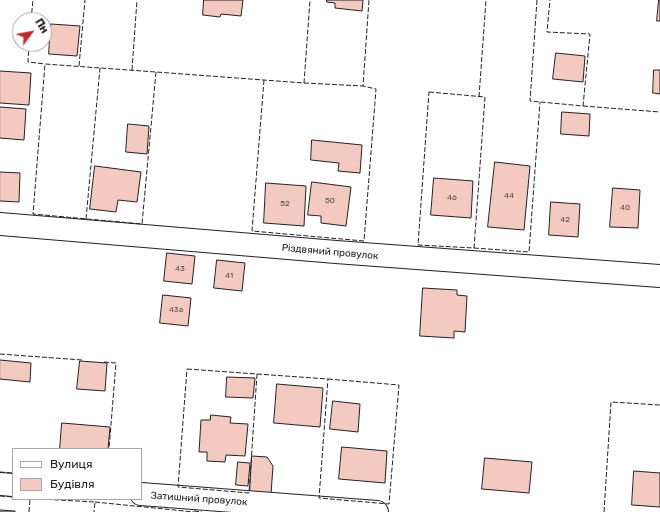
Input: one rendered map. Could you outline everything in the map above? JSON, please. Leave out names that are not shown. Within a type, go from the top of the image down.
[{"type":"street","name":"Різдвяний провулок","points":[[0,224],[336,252],[660,276]]},
{"type":"street","points":[[0,484],[12,485]]},
{"type":"street","name":"Затишний провулок","points":[[142,494],[376,512]]},
{"type":"building","points":[[204,0],[243,0],[241,16],[221,14],[220,17],[203,15]]},
{"type":"building","points":[[327,0],[363,0],[362,11],[335,8],[335,3],[327,2]]},
{"type":"building","points":[[659,0],[660,21],[657,21]]},
{"type":"building","points":[[52,24],[80,26],[77,56],[49,54],[49,52],[52,52]]},
{"type":"building","points":[[556,53],[585,56],[583,82],[553,79]]},
{"type":"building","points":[[654,70],[660,70],[660,94],[653,93]]},
{"type":"building","points":[[0,71],[31,73],[29,105],[0,103]]},
{"type":"building","points":[[0,107],[26,109],[24,140],[0,138]]},
{"type":"building","points":[[562,112],[590,114],[589,136],[561,134]]},
{"type":"building","points":[[128,124],[149,126],[147,154],[126,152]]},
{"type":"building","points":[[312,140],[362,145],[360,173],[338,171],[339,163],[311,160]]},
{"type":"building","points":[[495,162],[530,166],[524,230],[488,227]]},
{"type":"building","points":[[95,166],[141,172],[137,202],[118,200],[116,212],[90,209]]},
{"type":"building","points":[[0,172],[20,173],[19,202],[0,201]]},
{"type":"building","points":[[434,178],[473,181],[471,218],[431,215]]},
{"type":"building","points":[[312,182],[351,187],[346,226],[321,223],[321,216],[308,215]]},
{"type":"building","points":[[266,183],[306,186],[304,226],[264,223]]},
{"type":"building","points":[[613,188],[640,190],[638,228],[610,227]]},
{"type":"building","points":[[551,202],[580,204],[578,237],[549,235]]},
{"type":"building","points":[[167,253],[195,256],[192,284],[164,281]]},
{"type":"building","points":[[217,260],[245,263],[242,291],[214,288]]},
{"type":"building","points":[[423,288],[457,290],[457,295],[467,296],[465,332],[454,331],[454,338],[420,336]]},
{"type":"building","points":[[163,295],[191,298],[188,326],[160,323]]},
{"type":"building","points":[[0,360],[31,363],[30,382],[0,379]]},
{"type":"building","points":[[80,361],[107,363],[105,391],[77,389]]},
{"type":"building","points":[[227,377],[255,378],[253,398],[226,397]]},
{"type":"building","points":[[277,384],[323,388],[320,427],[274,423]]},
{"type":"building","points":[[333,401],[360,404],[358,432],[330,429]]},
{"type":"building","points":[[211,415],[231,417],[230,423],[248,424],[245,456],[226,455],[225,462],[207,461],[207,452],[199,452],[201,420],[210,420]]},
{"type":"building","points":[[62,423],[110,427],[108,448],[60,448]]},
{"type":"building","points":[[342,447],[387,451],[385,483],[339,479]]},
{"type":"building","points":[[252,456],[267,457],[273,466],[271,494],[250,492]]},
{"type":"building","points":[[485,458],[532,462],[529,493],[482,489]]},
{"type":"building","points":[[238,462],[250,463],[248,486],[236,485]]},
{"type":"building","points":[[634,471],[660,473],[660,507],[632,505]]},
{"type":"building","points":[[0,510],[15,511],[15,512],[0,512]]},
{"type":"fence","points":[[32,12],[33,0]]},
{"type":"fence","points":[[79,66],[85,0]]},
{"type":"fence","points":[[132,70],[137,0]]},
{"type":"fence","points":[[156,72],[142,224],[33,214],[45,64],[156,72],[304,83],[310,0]]},
{"type":"fence","points":[[304,83],[363,86],[369,0]]},
{"type":"fence","points":[[479,97],[486,0]]},
{"type":"fence","points":[[537,0],[530,101],[583,106],[590,34],[547,32],[550,0]]},
{"type":"fence","points":[[29,52],[28,62],[45,64]]},
{"type":"fence","points":[[86,219],[100,68]]},
{"type":"fence","points":[[264,80],[252,231],[364,241],[376,89],[363,86]]},
{"type":"fence","points":[[429,92],[485,97],[474,248],[418,245],[429,92]]},
{"type":"fence","points":[[474,248],[529,252],[540,102]]},
{"type":"fence","points":[[583,106],[660,112]]},
{"type":"fence","points":[[0,354],[82,360]]},
{"type":"fence","points":[[104,362],[116,363],[109,448]]},
{"type":"fence","points":[[187,369],[257,374],[249,493],[178,487],[187,369]]},
{"type":"fence","points":[[257,374],[328,379]]},
{"type":"fence","points":[[328,379],[399,385],[389,504],[319,498],[328,379]]},
{"type":"fence","points":[[604,512],[611,402],[660,405]]},
{"type":"fence","points":[[0,472],[12,473]]},
{"type":"fence","points":[[0,496],[12,497]]},
{"type":"fence","points":[[29,512],[30,500]]},
{"type":"fence","points":[[58,500],[95,502],[94,512]]},
{"type":"fence","points":[[95,502],[194,512]]},
{"type":"fence","points":[[194,511],[202,512]]}]
